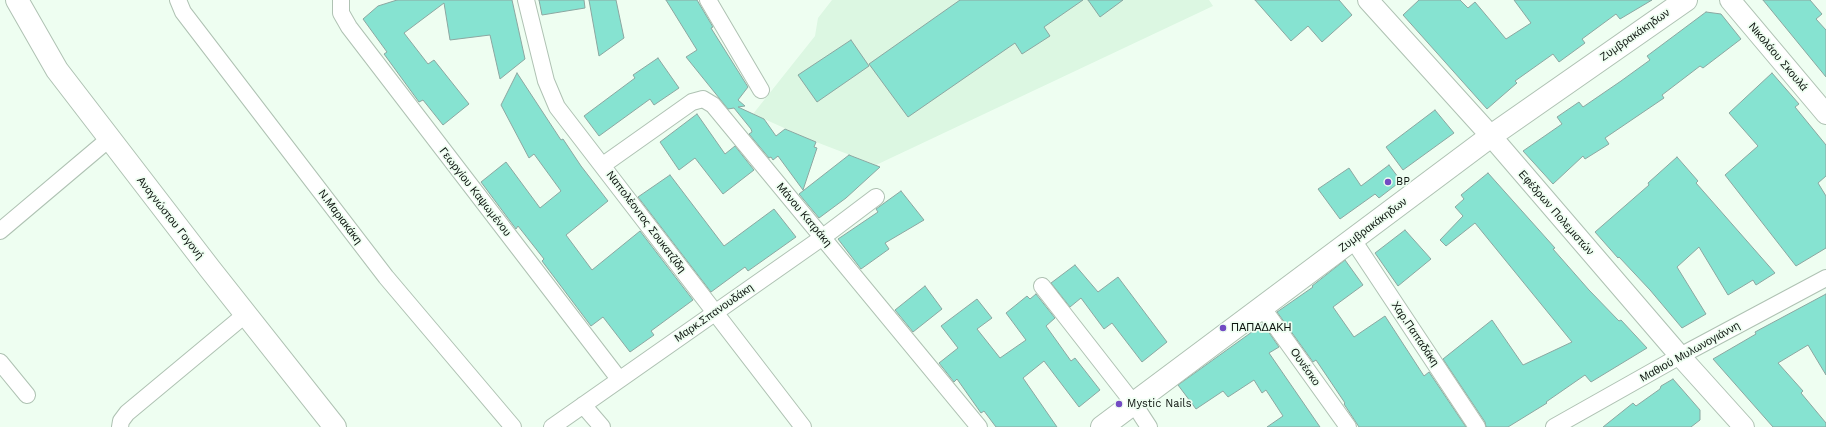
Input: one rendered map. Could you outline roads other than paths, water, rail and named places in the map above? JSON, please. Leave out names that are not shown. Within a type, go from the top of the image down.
[{"type":"main road","name":"Αναγνώστου Γογονή","points":[[17,0],[57,70],[109,139],[335,427]]},
{"type":"main road","name":"Ζυμβρακάκηδων","points":[[1102,427],[1491,136],[1686,0]]},
{"type":"street","name":"Ν.Μαριακάκη","points":[[178,0],[183,12],[386,277],[513,427]]},
{"type":"street","name":"Γεωργίου Καψωμένου","points":[[341,0],[341,13],[349,27],[619,379]]},
{"type":"street","name":"Ναπολέοντος Σουκατζίδη","points":[[526,0],[546,81],[557,106],[714,313],[803,427]]},
{"type":"street","points":[[708,0],[761,90]]},
{"type":"street","name":"Εφέδρων Πολεμιστών","points":[[1368,0],[1491,136],[1680,356],[1744,427]]},
{"type":"street","name":"Νικολάου Σκουλά","points":[[1730,0],[1826,114]]},
{"type":"street","name":"Μάνου Κατράκη","points":[[603,165],[692,102],[703,99],[713,105],[979,427]]},
{"type":"street","points":[[0,231],[109,139]]},
{"type":"street","name":"Μαρκ.Σπανουδάκη","points":[[552,427],[823,238],[876,197]]},
{"type":"street","name":"Χαρ.Παπαδάκη","points":[[1353,240],[1477,427]]},
{"type":"street","name":"Μαθιού Μυλωνογιάννη","points":[[1554,427],[1680,356],[1826,278]]},
{"type":"street","points":[[1042,286],[1134,404],[1149,427]]},
{"type":"street","name":"Ουνέσκο","points":[[1262,306],[1348,427]]},
{"type":"street","points":[[120,427],[121,421],[127,412],[246,314]]},
{"type":"street","points":[[0,362],[27,395]]},
{"type":"street","points":[[583,404],[602,427]]},
{"type":"place","name":"BP","points":[[1388,182]]},
{"type":"place","name":"ΠΑΠΑΔΑΚΗ","points":[[1223,328]]},
{"type":"place","name":"Mystic Nails","points":[[1119,404]]}]
